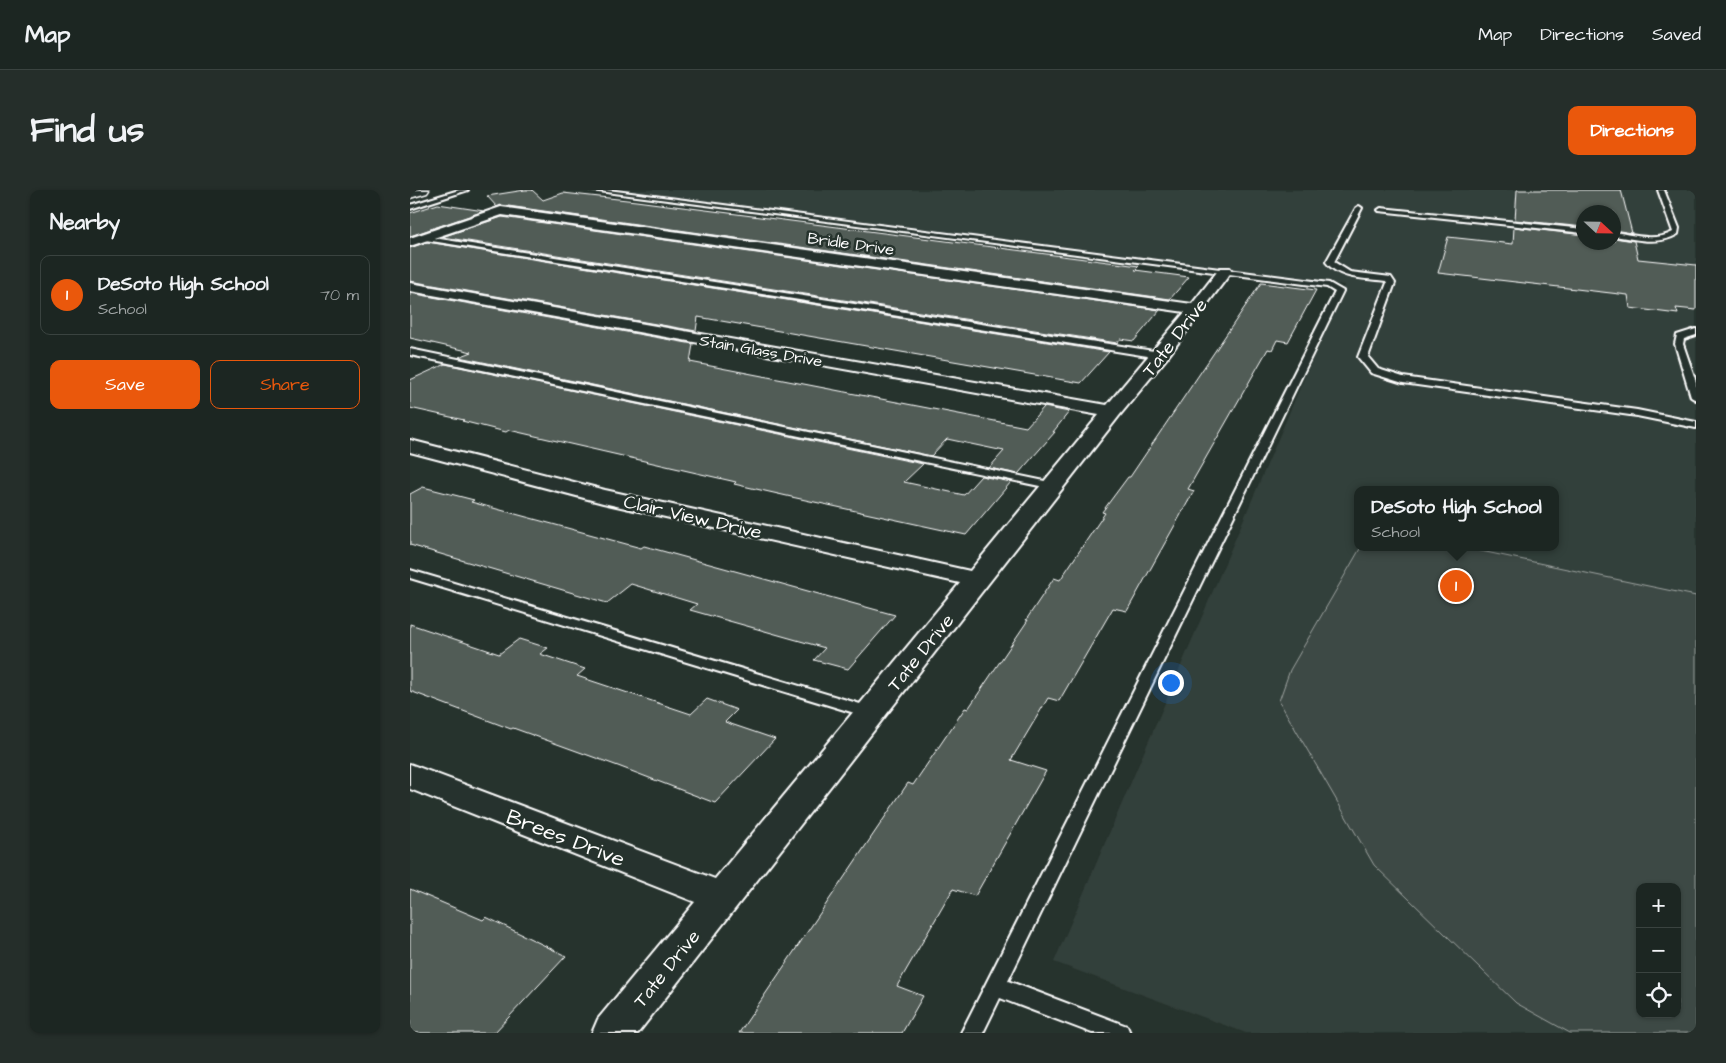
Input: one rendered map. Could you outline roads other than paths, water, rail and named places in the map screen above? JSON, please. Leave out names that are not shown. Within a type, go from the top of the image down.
[{"type":"main road","points":[[410,194],[423,190]]},
{"type":"street","name":"Bridle Drive","points":[[416,240],[501,211],[1196,309]]},
{"type":"street","name":"Tate Drive","points":[[613,1033],[1112,412],[1160,355],[1225,271]]},
{"type":"street","name":"Stain Glass Drive","points":[[410,287],[1112,412]]},
{"type":"street","name":"Clair View Drive","points":[[410,446],[603,496],[978,580]]},
{"type":"street","name":"Brees Drive","points":[[410,776],[722,897]]},
{"type":"lane","points":[[410,207],[465,190]]},
{"type":"lane","points":[[594,190],[1329,285],[1339,291],[972,1033]]},
{"type":"lane","points":[[1621,235],[1662,238],[1671,237],[1676,233],[1676,228],[1661,190]]},
{"type":"lane","points":[[1359,208],[1330,262],[1333,267],[1341,271],[1388,279],[1392,282],[1363,357],[1369,367],[1376,373],[1403,380],[1637,414],[1696,425]]},
{"type":"lane","points":[[1381,210],[1576,230]]},
{"type":"lane","points":[[416,240],[1160,355]]},
{"type":"lane","points":[[1696,332],[1680,337],[1679,344],[1696,397]]},
{"type":"lane","points":[[410,352],[1054,486]]},
{"type":"lane","points":[[410,574],[871,713]]},
{"type":"lane","points":[[995,986],[1119,1033]]},
{"type":"place","name":"DeSoto High School","points":[[1456,586]]}]
